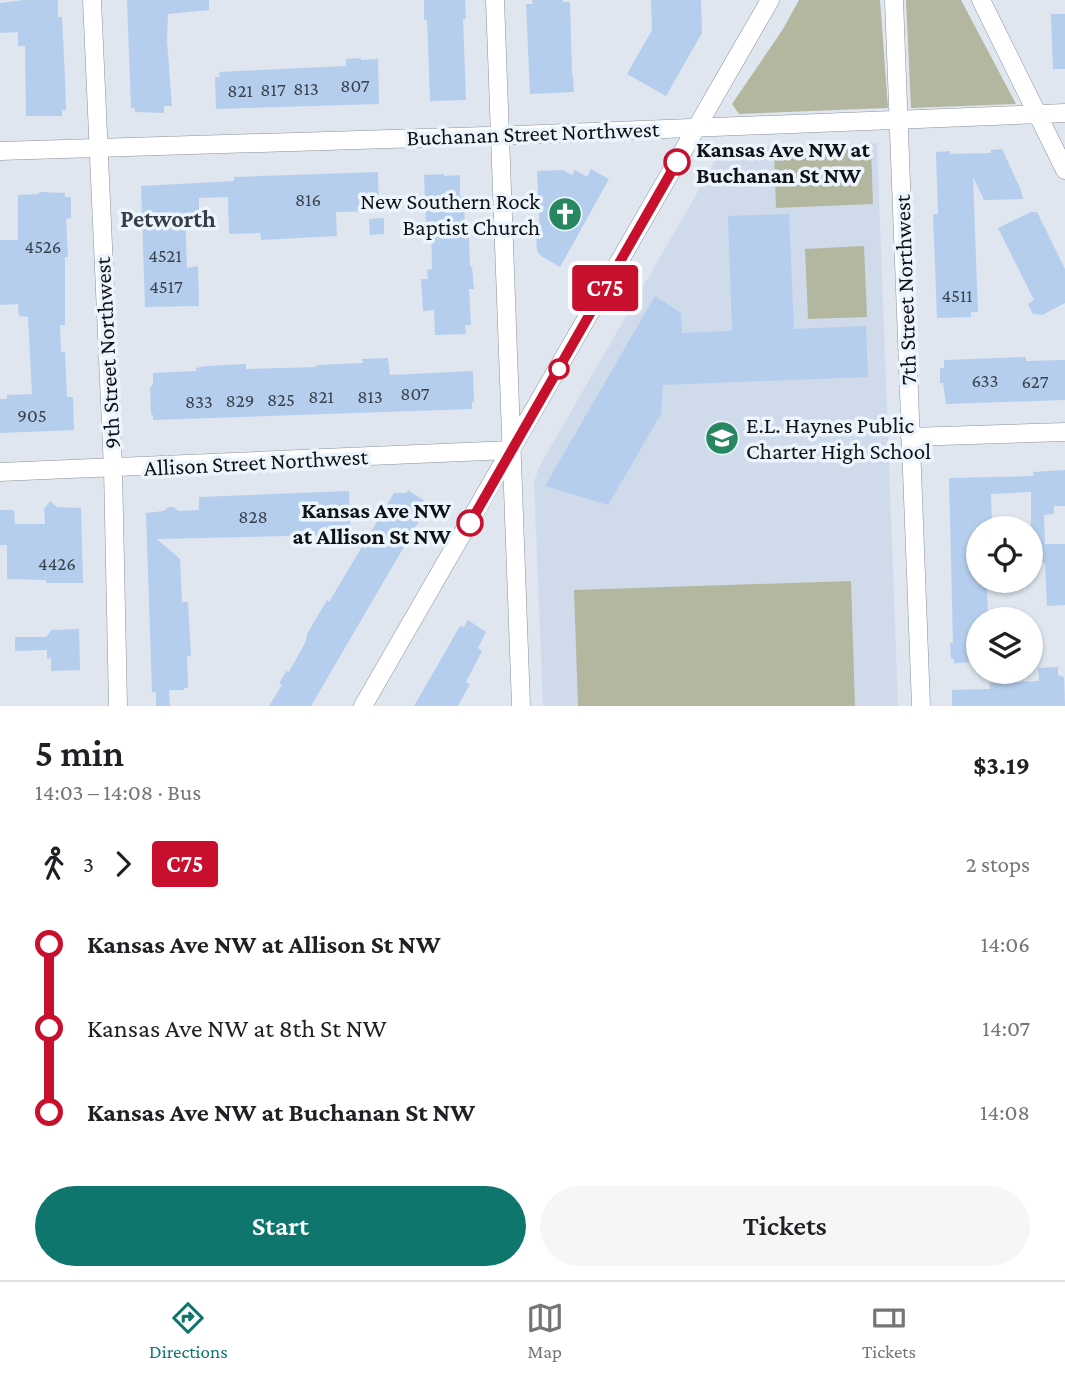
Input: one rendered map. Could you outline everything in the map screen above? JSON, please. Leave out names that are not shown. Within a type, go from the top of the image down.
[{"type":"street","name":"9th Street Northwest","points":[[92,0],[113,468],[118,706]]},
{"type":"street","points":[[495,0],[521,706]]},
{"type":"street","points":[[363,706],[770,0]]},
{"type":"street","name":"7th Street Northwest","points":[[894,0],[921,706]]},
{"type":"street","points":[[981,0],[1065,170]]},
{"type":"street","name":"Buchanan Street Northwest","points":[[0,151],[1065,113]]},
{"type":"street","points":[[910,437],[1065,432]]},
{"type":"street","name":"Allison Street Northwest","points":[[0,472],[512,450]]},
{"type":"shaded area","name":"E.L. Haynes Public Charter High School","points":[[877,143],[898,706],[543,706],[534,482],[539,467],[723,148]]},
{"type":"green space","points":[[799,0],[880,0],[888,108],[739,114],[732,104],[783,29]]},
{"type":"green space","points":[[906,0],[961,0],[1016,104],[911,108]]},
{"type":"green space","points":[[871,147],[873,204],[776,208],[774,151]]},
{"type":"green space","points":[[864,246],[867,317],[808,319],[805,249]]},
{"type":"green space","points":[[851,581],[855,706],[578,706],[574,590]]},
{"type":"building","points":[[58,0],[58,17],[62,17],[65,78],[66,110],[62,110],[62,116],[26,116],[25,46],[18,46],[18,32],[0,33],[0,3]]},
{"type":"building","points":[[127,0],[209,0],[209,10],[168,14],[167,41],[172,106],[164,106],[164,113],[135,112],[135,108],[131,108]]},
{"type":"building","points":[[424,0],[465,0],[466,19],[463,19],[466,100],[430,101]]},
{"type":"building","points":[[532,0],[570,2],[574,92],[530,94],[526,4],[533,4]]},
{"type":"building","points":[[651,0],[701,0],[702,33],[666,96],[627,74],[652,30]]},
{"type":"building","points":[[1051,14],[1065,14],[1065,69],[1053,69]]},
{"type":"building","points":[[346,59],[378,59],[379,104],[216,109],[215,77],[220,77],[219,72],[346,66]]},
{"type":"building","points":[[1002,149],[1023,199],[984,200],[973,177],[978,312],[971,312],[971,317],[937,318],[933,214],[938,214],[936,152],[991,153],[991,150]]},
{"type":"building","name":"New Southern Rock Baptist Church","points":[[591,169],[609,179],[560,267],[537,251],[536,232],[540,232],[537,171],[563,170],[572,175],[575,170],[587,177]]},
{"type":"building","points":[[378,172],[379,211],[336,212],[337,236],[261,240],[260,233],[229,234],[228,197],[199,198],[199,214],[185,214],[187,268],[198,266],[199,306],[145,307],[141,186],[234,181],[234,177]]},
{"type":"building","points":[[424,175],[460,175],[460,196],[464,196],[465,236],[469,236],[474,289],[469,289],[471,325],[465,325],[466,334],[435,335],[434,310],[423,311],[421,279],[428,279],[427,270],[432,269],[431,227],[426,227]]},
{"type":"building","points":[[65,193],[65,197],[71,197],[71,218],[66,219],[68,257],[65,257],[65,325],[60,325],[61,352],[65,352],[67,397],[73,397],[74,430],[0,433],[0,399],[7,399],[7,395],[32,394],[28,317],[19,316],[18,304],[0,305],[0,240],[18,240],[18,195]]},
{"type":"building","points":[[1031,212],[1037,212],[1065,269],[1065,303],[1042,315],[1033,314],[1028,304],[1034,300],[998,228]]},
{"type":"building","points":[[789,214],[794,329],[866,326],[868,377],[663,385],[661,414],[608,505],[545,486],[655,296],[681,313],[682,333],[732,331],[728,216]]},
{"type":"building","points":[[384,218],[384,234],[370,235],[369,219]]},
{"type":"building","points":[[1026,357],[1026,361],[1065,360],[1065,400],[946,404],[943,383],[940,383],[940,368],[944,368],[944,360]]},
{"type":"building","points":[[388,358],[390,375],[473,371],[472,409],[153,420],[151,415],[150,388],[153,384],[153,373],[196,371],[196,368],[206,366],[246,364],[246,369],[316,367],[363,363],[362,359]]},
{"type":"building","points":[[1065,470],[1065,506],[1054,506],[1054,514],[1044,515],[1045,544],[1065,544],[1065,605],[1047,606],[1043,516],[1031,516],[1031,492],[991,494],[992,516],[966,516],[966,593],[987,593],[988,607],[966,607],[966,662],[954,663],[954,659],[951,659],[950,643],[953,643],[949,478],[1034,476],[1033,472]]},
{"type":"building","points":[[408,490],[429,504],[311,706],[269,706],[282,685],[279,684],[286,671],[289,672],[306,641],[307,634],[394,493],[407,493]]},
{"type":"building","points":[[349,491],[351,547],[331,535],[157,539],[180,559],[182,602],[188,602],[191,656],[187,656],[188,688],[169,690],[170,706],[156,706],[156,692],[152,692],[146,513],[164,511],[168,507],[174,507],[178,511],[199,510],[199,497]]},
{"type":"building","points":[[50,501],[57,507],[81,508],[83,583],[7,579],[7,545],[0,545],[0,510],[14,510],[15,524],[45,524],[44,509]]},
{"type":"building","points":[[468,620],[486,632],[478,648],[482,651],[466,682],[470,684],[458,706],[414,706],[460,626],[464,627]]},
{"type":"building","points":[[79,629],[80,670],[51,671],[51,658],[47,659],[47,650],[15,651],[15,637],[46,637],[52,630]]},
{"type":"building","points":[[1058,667],[1058,675],[1064,677],[1065,706],[952,706],[952,690],[990,689],[989,684],[1043,684],[1043,668]]},
{"type":"bus line","name":"C75","points":[[470,523],[677,162]]},
{"type":"place","name":"Kansas Ave NW at Buchanan St NW","points":[[677,162]]},
{"type":"place","name":"New Southern Rock Baptist Church","points":[[565,214]]},
{"type":"place","name":"E.L. Haynes Public Charter High School","points":[[722,438]]},
{"type":"place","name":"Kansas Ave NW at Allison St NW","points":[[470,523]]},
{"type":"district","name":"Petworth","points":[[168,218]]}]
